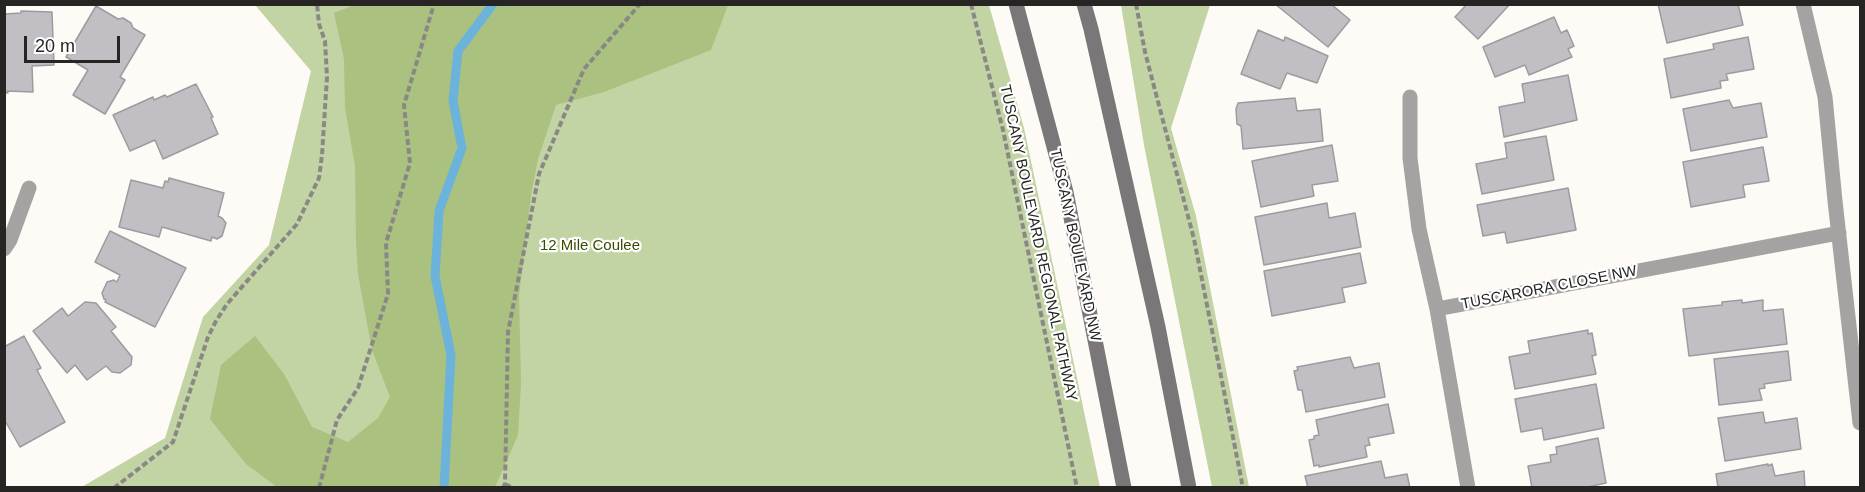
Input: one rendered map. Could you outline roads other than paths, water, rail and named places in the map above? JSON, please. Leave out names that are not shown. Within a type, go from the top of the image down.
[{"type":"street","name":"TUSCANY BOULEVARD NW","points":[[1016,4],[1066,192],[1125,488]]},
{"type":"street","points":[[1084,4],[1158,327],[1189,488]]},
{"type":"street","points":[[1091,4],[1091,29]]},
{"type":"street","points":[[1803,4],[1826,98],[1860,423]]},
{"type":"street","points":[[1410,97],[1410,158],[1419,229],[1437,309],[1468,488]]},
{"type":"street","points":[[4,249],[10,240],[29,188]]},
{"type":"street","name":"TUSCARORA CLOSE NW","points":[[1437,309],[1839,233]]},
{"type":"waterway","points":[[444,488],[451,355],[435,276],[439,211],[462,148],[453,101],[458,51],[493,4]]},
{"type":"park label","name":"12 Mile Coulee","points":[[590,246]]}]
